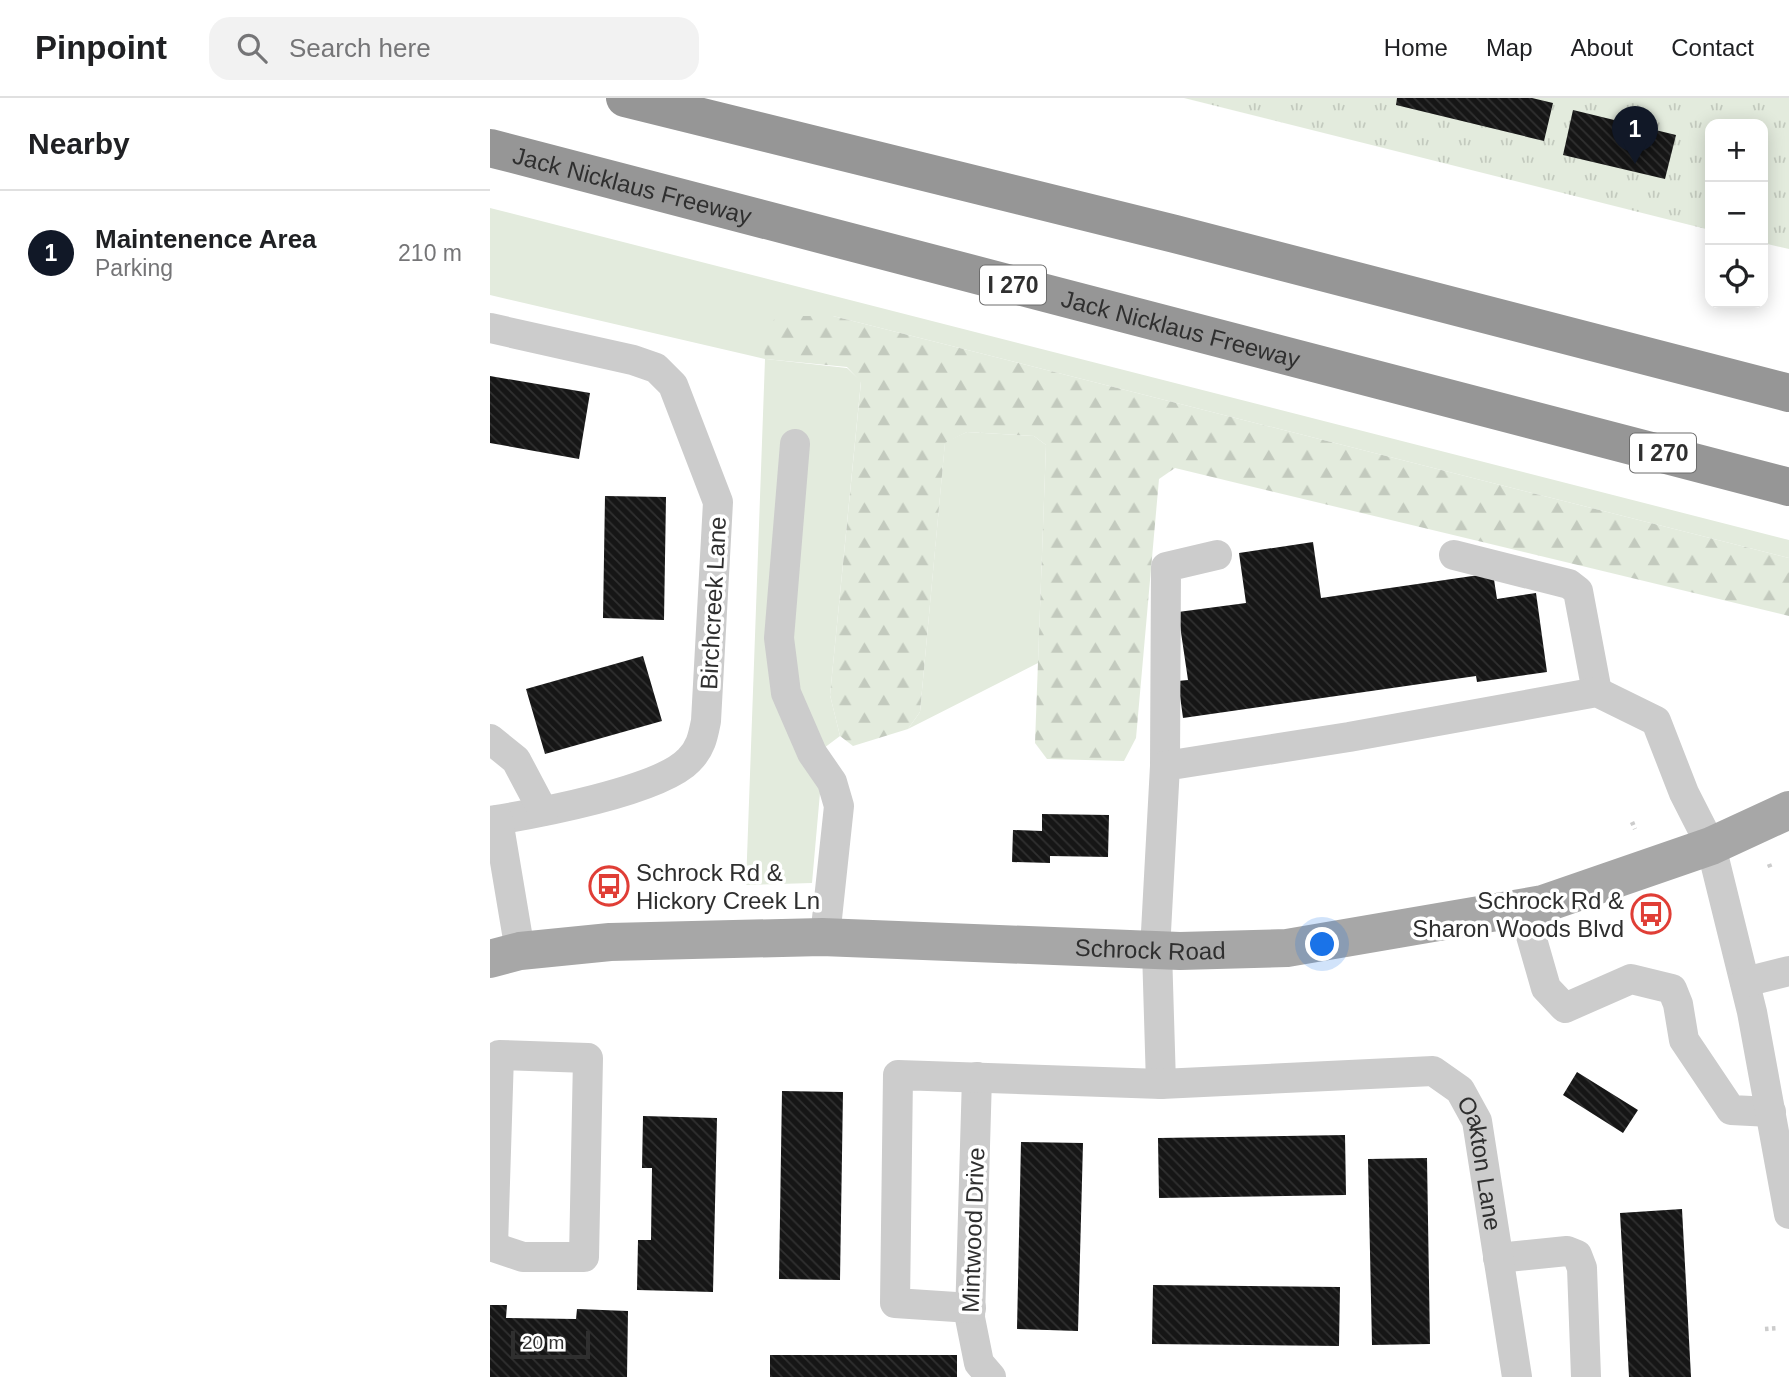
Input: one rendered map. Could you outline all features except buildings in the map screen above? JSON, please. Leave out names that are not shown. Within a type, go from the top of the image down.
[{"type":"highway","points":[[625,98],[1189,237],[1789,393]]},
{"type":"highway","name":"Jack Nicklaus Freeway","points":[[490,148],[1789,487]]},
{"type":"main road","name":"Schrock Road","points":[[505,955],[610,942],[825,937],[1156,950],[1287,948],[1544,904],[1711,846],[1789,810]]},
{"type":"street","name":"Birchcreek Lane","points":[[490,328],[633,360],[656,368],[673,385],[718,502],[706,721],[702,743],[688,762],[647,783],[553,808],[494,820]]},
{"type":"street","points":[[795,444],[779,638],[780,667],[786,693],[811,753],[832,782],[839,806],[825,937]]},
{"type":"street","points":[[1161,1084],[1156,950],[1165,766],[1166,567],[1217,555]]},
{"type":"street","points":[[1454,555],[1569,584],[1578,591],[1597,692]]},
{"type":"street","points":[[1165,766],[1349,737],[1597,692],[1657,721],[1684,793],[1711,846],[1745,982],[1789,1214]]},
{"type":"street","points":[[490,739],[516,760],[553,808]]},
{"type":"street","points":[[494,820],[505,955]]},
{"type":"street","points":[[1523,908],[1546,988],[1565,1008],[1631,979],[1672,989],[1678,1004],[1684,1040],[1731,1110],[1770,1112]]},
{"type":"street","points":[[1745,982],[1789,971]]},
{"type":"street","points":[[499,1055],[588,1058],[584,1257],[523,1257],[492,1246],[499,1055]]},
{"type":"street","name":"Oakton Lane","points":[[971,1308],[895,1303],[898,1075],[1161,1084],[1433,1071],[1461,1090],[1477,1121],[1517,1377]]},
{"type":"street","name":"Mintwood Drive","points":[[977,1077],[971,1308],[973,1348],[979,1363],[991,1377]]},
{"type":"street","points":[[1498,1258],[1566,1251],[1577,1255],[1581,1268],[1586,1377]]},
{"type":"path","points":[[1632,822],[1635,829]]},
{"type":"path","points":[[1662,909],[1665,916]]},
{"type":"path","points":[[1765,1329],[1778,1328]]},
{"type":"green space","points":[[1184,98],[1789,98],[1789,249],[1768,244],[1768,119],[1705,119],[1705,229]]},
{"type":"green space","points":[[490,208],[1789,540],[1789,558],[833,316],[766,359],[847,368],[861,381],[830,695],[840,736],[824,748],[812,883],[746,885],[765,359],[490,295]]},
{"type":"green space","points":[[778,316],[833,316],[1789,558],[1789,616],[1175,468],[1159,479],[1136,738],[1124,761],[1047,759],[1035,743],[1046,445],[1034,436],[967,432],[945,443],[920,712],[908,729],[853,746],[840,736],[830,695],[861,382],[847,367],[765,359],[763,330]]},
{"type":"green space","points":[[967,432],[1034,436],[1046,445],[1038,663],[908,729],[920,712],[945,442]]},
{"type":"place","name":"Maintenence Area","points":[[1635,164]]},
{"type":"place","name":"Schrock Rd & Hickory Creek Ln","points":[[609,886]]},
{"type":"place","name":"Schrock Rd & Sharon Woods Blvd","points":[[1651,914]]}]
